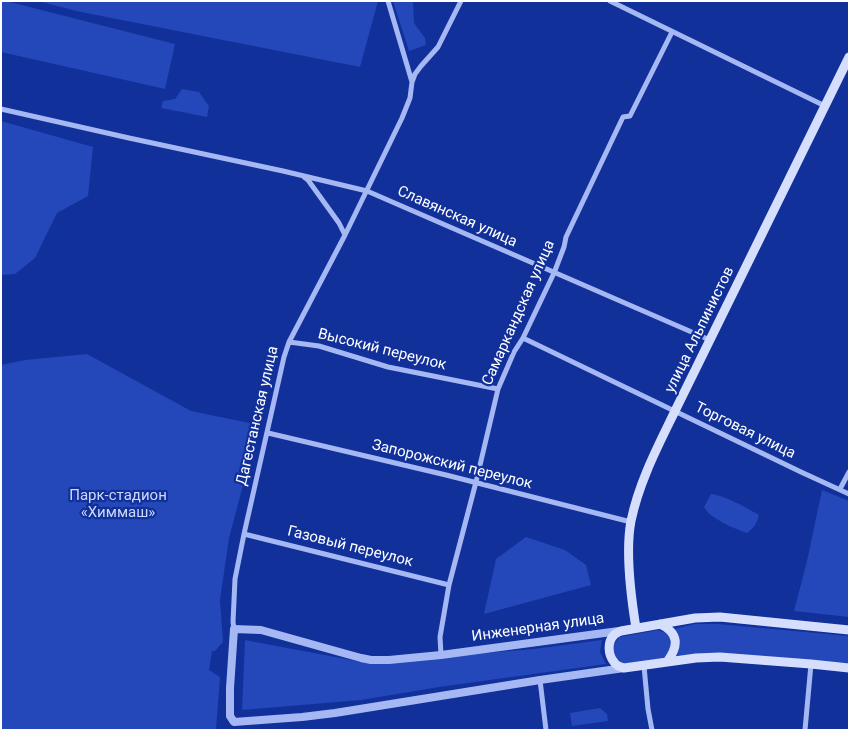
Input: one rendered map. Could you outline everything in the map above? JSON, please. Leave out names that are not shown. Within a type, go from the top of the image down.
[{"type":"main road","name":"улица Альпинистов","points":[[636,628],[630,582],[628,546],[631,522],[639,491],[653,456],[849,57]]},
{"type":"main road","name":"Инженерная улица","points":[[621,631],[695,618],[720,617],[849,630]]},
{"type":"main road","points":[[660,624],[669,628],[673,633],[675,641],[673,654],[667,662]]},
{"type":"main road","points":[[621,631],[614,635],[609,651],[614,663],[624,668],[696,658],[720,658],[849,668]]},
{"type":"street","name":"Дагестанская улица","points":[[388,1],[412,82]]},
{"type":"street","name":"Дагестанская улица","points":[[461,1],[438,47],[418,70],[412,82],[406,108],[367,190],[289,342],[284,357],[235,579],[230,716],[234,722],[335,713],[540,680]]},
{"type":"street","points":[[610,1],[825,106]]},
{"type":"street","name":"Самаркандская улица","points":[[441,655],[440,637],[449,585],[498,389],[514,352],[523,338],[554,273],[566,237],[612,138],[623,117],[630,116],[672,32]]},
{"type":"street","name":"Славянская улица","points":[[1,109],[367,190],[710,340]]},
{"type":"street","points":[[301,175],[308,180],[339,223],[344,235]]},
{"type":"street","name":"Торговая улица","points":[[523,338],[849,494]]},
{"type":"street","name":"Высокий переулок","points":[[289,342],[319,346],[388,367],[498,389]]},
{"type":"street","name":"Запорожский переулок","points":[[268,433],[476,482],[631,522]]},
{"type":"street","points":[[840,490],[849,472]]},
{"type":"street","name":"Газовый переулок","points":[[244,534],[449,585]]},
{"type":"street","name":"Инженерная улица","points":[[234,629],[261,630],[371,660],[441,655],[621,631]]},
{"type":"street","points":[[806,730],[811,664]]},
{"type":"street","points":[[644,666],[652,730]]},
{"type":"street","points":[[546,730],[540,680],[624,668]]},
{"type":"green space","points":[[1,1],[175,44],[165,89],[1,52]]},
{"type":"green space","points":[[38,1],[378,1],[360,67],[76,11]]},
{"type":"green space","points":[[393,1],[413,1],[414,23],[425,38],[426,45],[409,51]]},
{"type":"green space","points":[[182,89],[199,92],[209,106],[207,117],[161,108],[163,101],[175,99]]},
{"type":"green space","points":[[1,121],[93,147],[88,196],[57,213],[35,258],[15,274],[1,275]]},
{"type":"green space","name":"Парк-стадион «Химмаш»","points":[[87,354],[191,411],[259,425],[229,538],[220,600],[223,642],[215,651],[212,651],[209,670],[220,677],[216,730],[1,730],[1,365],[25,360]]},
{"type":"green space","points":[[822,490],[849,501],[849,617],[794,611]]},
{"type":"green space","points":[[711,494],[729,499],[759,515],[756,523],[747,533],[717,519],[704,507]]},
{"type":"green space","points":[[526,537],[565,550],[586,565],[591,585],[484,614],[496,559]]},
{"type":"green space","points":[[695,624],[718,624],[849,636],[849,665],[699,654],[677,656],[679,646],[674,629]]},
{"type":"green space","points":[[659,630],[667,634],[672,640],[671,651],[667,657],[623,665],[617,663],[613,650],[619,637]]},
{"type":"green space","points":[[245,640],[367,663],[534,649],[602,640],[600,652],[606,664],[439,687],[361,700],[242,710]]},
{"type":"green space","points":[[600,708],[607,714],[608,721],[572,726],[570,713]]}]
